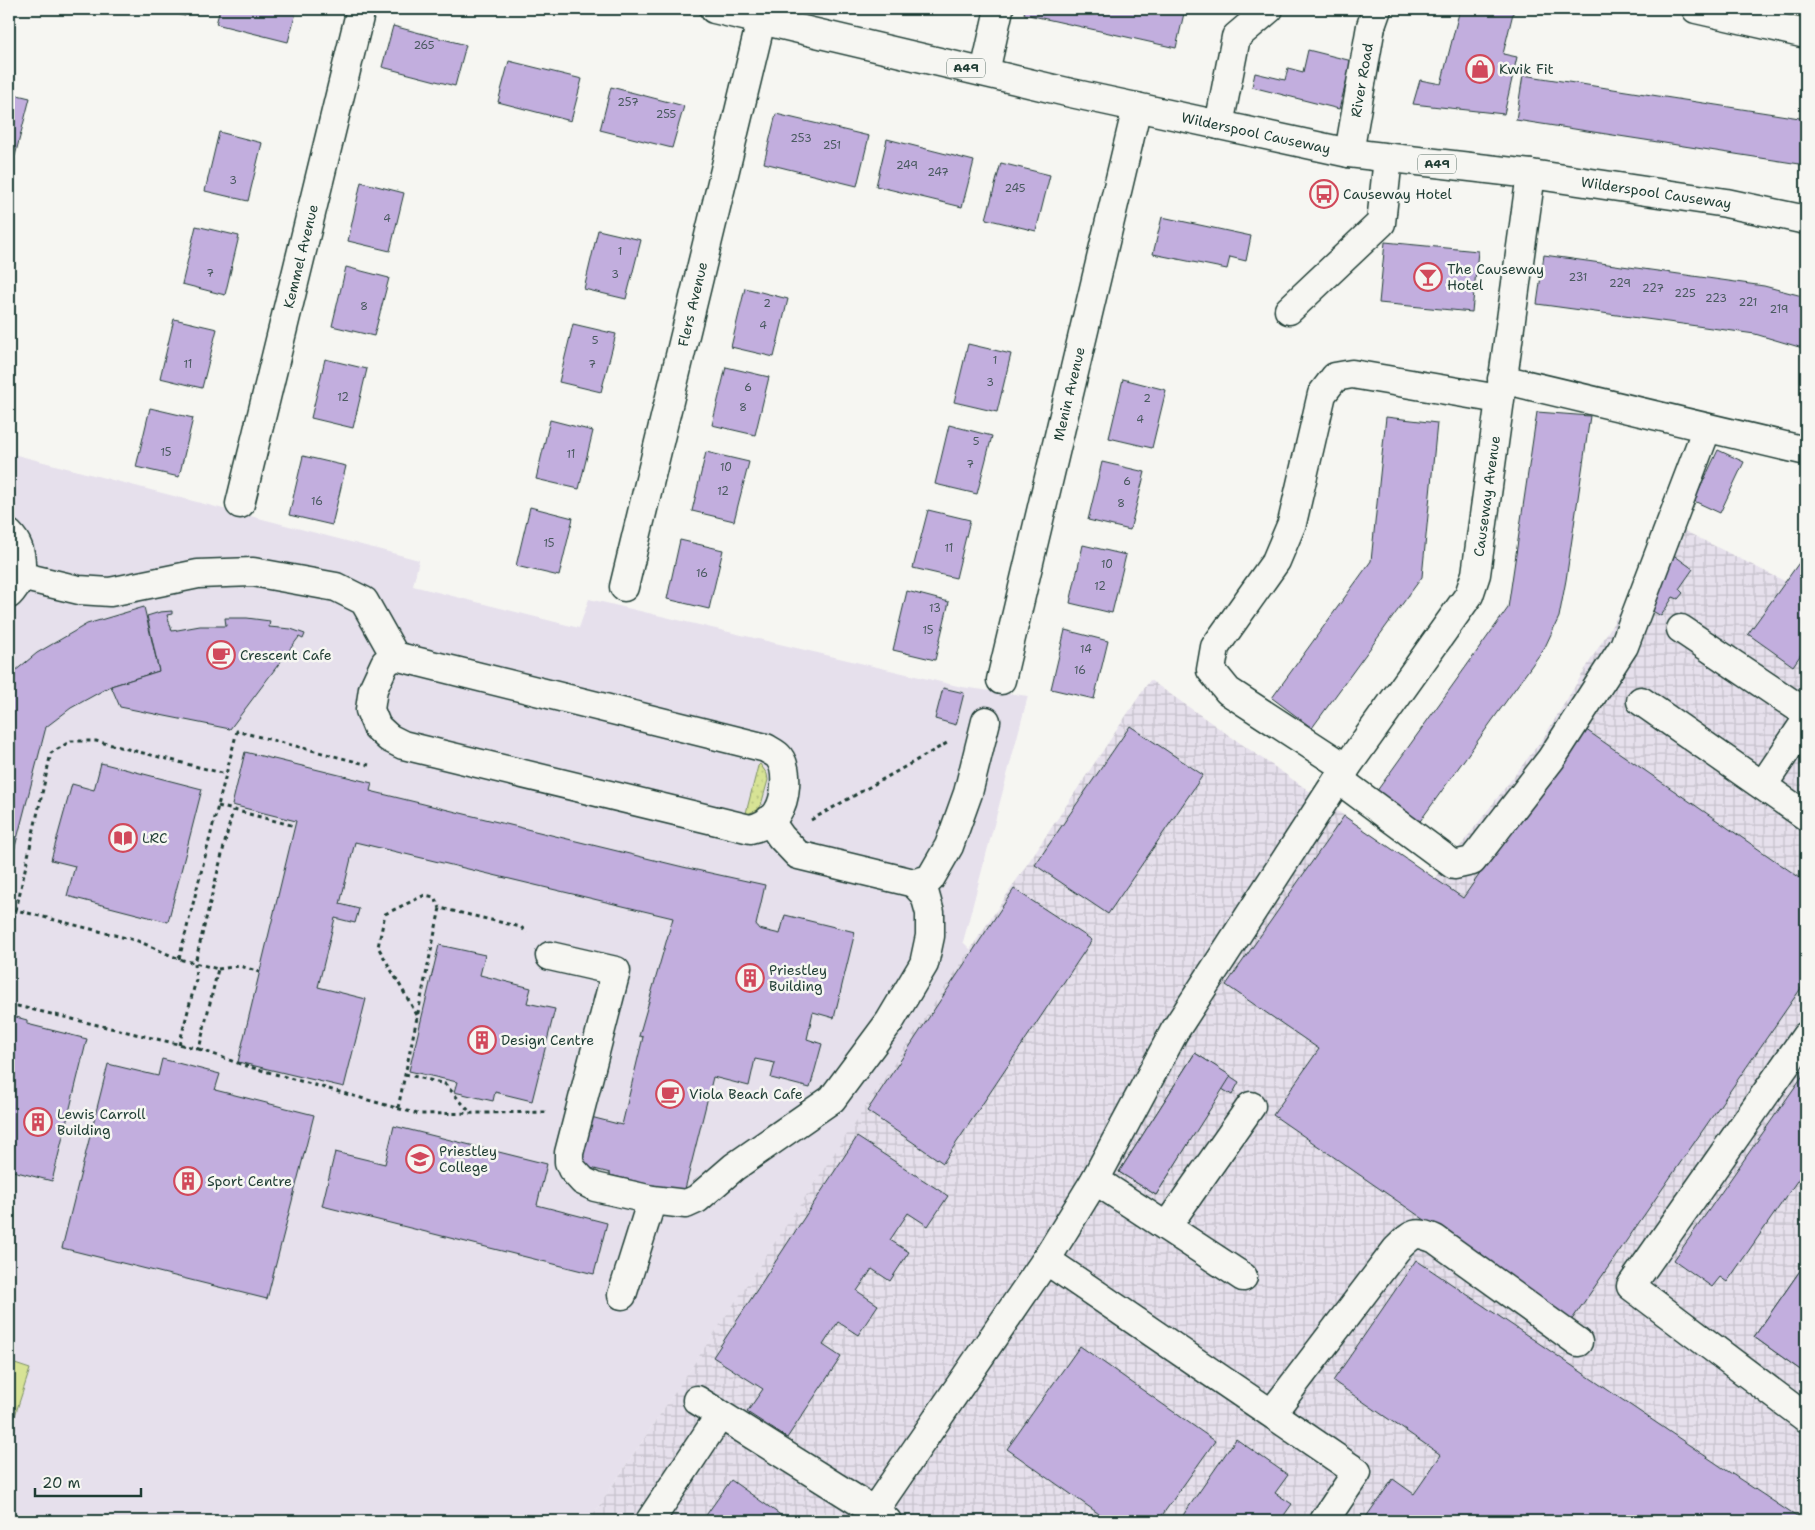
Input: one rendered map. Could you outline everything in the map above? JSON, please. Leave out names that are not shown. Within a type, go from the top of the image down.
[{"type":"main road","name":"Kemmel Avenue","points":[[240,504],[361,9]]},
{"type":"main road","name":"Wilderspool Causeway","points":[[714,9],[1137,107],[1349,153],[1532,174],[1726,203],[1806,220]]},
{"type":"main road","points":[[986,72],[999,9]]},
{"type":"main road","points":[[1219,125],[1236,37],[1269,9]]},
{"type":"main road","name":"River Road","points":[[1349,153],[1371,26],[1377,9]]},
{"type":"main road","points":[[1696,9],[1806,34]]},
{"type":"main road","name":"Flers Avenue","points":[[624,587],[761,21]]},
{"type":"main road","name":"Menin Avenue","points":[[1001,680],[1137,107]]},
{"type":"main road","points":[[1289,310],[1381,224],[1388,158]]},
{"type":"main road","name":"Causeway Avenue","points":[[880,1516],[1046,1260],[1095,1180],[1174,1032],[1342,774],[1468,595],[1476,574],[1532,174]]},
{"type":"main road","points":[[1707,428],[1624,646],[1551,759],[1472,861],[1454,864],[1342,774],[1228,691],[1211,670],[1215,647],[1276,561],[1292,522],[1322,394],[1335,377],[1352,374],[1501,389],[1707,428],[1806,451]]},
{"type":"main road","points":[[9,534],[18,548],[21,561],[14,585],[110,592],[198,574],[253,572],[336,587],[364,601],[396,656],[766,748],[778,756],[784,766],[786,781],[781,805],[776,814],[769,820],[761,826],[750,829],[403,745],[389,738],[377,727],[370,710],[373,689],[385,663],[396,656]]},
{"type":"main road","points":[[1681,629],[1806,713]]},
{"type":"main road","points":[[1641,701],[1806,816]]},
{"type":"main road","points":[[769,820],[781,837],[798,855],[914,883],[930,879],[949,846],[968,792],[986,721]]},
{"type":"main road","points":[[1762,785],[1806,721]]},
{"type":"main road","points":[[550,956],[616,971],[569,1153],[569,1162],[583,1182],[595,1187],[652,1200],[686,1204],[696,1199],[734,1167],[832,1099],[890,1021],[924,964],[930,936],[930,912],[925,896],[914,883]]},
{"type":"main road","points":[[1806,1036],[1631,1286],[1806,1418]]},
{"type":"main road","points":[[1167,1226],[1251,1106]]},
{"type":"main road","points":[[1095,1180],[1243,1277]]},
{"type":"main road","points":[[622,1295],[652,1200]]},
{"type":"main road","points":[[1272,1413],[1396,1250],[1409,1237],[1421,1233],[1435,1239],[1578,1342]]},
{"type":"main road","points":[[1046,1260],[1357,1472],[1324,1521]]},
{"type":"main road","points":[[697,1400],[880,1516]]},
{"type":"main road","points":[[650,1521],[720,1415]]},
{"type":"path","points":[[179,960],[236,731],[261,736]]},
{"type":"path","points":[[9,934],[51,754],[71,740],[96,740],[226,774]]},
{"type":"path","points":[[218,806],[295,826]]},
{"type":"path","points":[[179,1045],[196,980],[195,963],[233,810]]},
{"type":"path","points":[[398,1108],[440,908],[434,897],[425,894],[386,914],[378,947],[417,1016]]},
{"type":"path","points":[[440,908],[522,927],[550,956]]},
{"type":"path","points":[[16,910],[138,941],[179,960],[218,969],[240,966],[260,972]]},
{"type":"path","points":[[198,1049],[218,969]]},
{"type":"path","points":[[9,1004],[198,1049],[243,1065],[418,1114],[580,1111]]},
{"type":"path","points":[[405,1074],[445,1084],[470,1113]]},
{"type":"shaded area","name":"Priestley College","points":[[9,453],[419,560],[413,586],[579,628],[589,599],[962,687],[1028,696],[963,942],[971,950],[589,1521],[9,1521]]},
{"type":"shaded area","points":[[1673,525],[1806,592],[1806,1521],[589,1521],[1150,680],[1435,879],[1544,737]]},
{"type":"green space","points":[[1733,9],[1806,9],[1806,26]]},
{"type":"green space","points":[[760,764],[767,774],[768,780],[758,810],[747,814],[758,766]]},
{"type":"green space","points":[[9,1362],[30,1369],[9,1434]]},
{"type":"building","points":[[155,9],[187,9],[185,16]]},
{"type":"building","points":[[220,9],[297,9],[288,42],[216,24]]},
{"type":"building","points":[[1025,9],[1185,9],[1176,48],[1024,14]]},
{"type":"building","name":"Kwik Fit","points":[[1460,9],[1514,9],[1503,54],[1517,57],[1504,114],[1413,104],[1420,80],[1441,84]]},
{"type":"building","points":[[393,26],[466,45],[455,86],[382,67]]},
{"type":"building","points":[[1308,50],[1352,61],[1339,109],[1252,87],[1255,73],[1285,80],[1288,68],[1303,72]]},
{"type":"building","points":[[509,61],[582,79],[571,121],[498,102]]},
{"type":"building","points":[[1523,75],[1806,119],[1806,165],[1516,120]]},
{"type":"building","points":[[611,87],[684,106],[672,148],[600,130]]},
{"type":"building","points":[[9,93],[30,98],[15,156],[9,155]]},
{"type":"building","points":[[776,114],[869,136],[857,186],[764,163]]},
{"type":"building","points":[[219,132],[262,143],[248,201],[205,191]]},
{"type":"building","points":[[887,139],[974,161],[962,207],[876,186]]},
{"type":"building","points":[[1001,163],[1050,175],[1036,231],[986,219]]},
{"type":"building","points":[[9,180],[13,181],[9,200]]},
{"type":"building","points":[[361,182],[404,193],[390,251],[348,241]]},
{"type":"building","points":[[1162,217],[1251,236],[1246,261],[1230,257],[1227,269],[1153,254]]},
{"type":"building","points":[[196,226],[239,236],[225,295],[182,284]]},
{"type":"building","points":[[598,230],[641,240],[626,299],[584,289]]},
{"type":"building","name":"The Causeway Hotel","points":[[1385,242],[1478,251],[1472,312],[1379,303]]},
{"type":"building","points":[[1544,255],[1764,286],[1806,297],[1806,349],[1755,334],[1537,304]]},
{"type":"building","points":[[346,267],[389,278],[374,336],[332,326]]},
{"type":"building","points":[[745,288],[788,299],[774,357],[731,347]]},
{"type":"building","points":[[174,319],[217,329],[202,388],[160,378]]},
{"type":"building","points":[[573,324],[616,334],[601,392],[559,382]]},
{"type":"building","points":[[968,344],[1011,354],[997,412],[954,402]]},
{"type":"building","points":[[325,359],[367,369],[353,428],[311,418]]},
{"type":"building","points":[[726,367],[769,377],[755,435],[712,425]]},
{"type":"building","points":[[1123,379],[1166,390],[1152,448],[1109,438]]},
{"type":"building","points":[[150,408],[193,418],[179,477],[136,467]]},
{"type":"building","points":[[1537,412],[1590,416],[1559,617],[1545,647],[1418,824],[1374,795],[1508,608]]},
{"type":"building","points":[[1386,417],[1437,423],[1422,577],[1312,728],[1272,698],[1371,561]]},
{"type":"building","points":[[550,420],[593,431],[579,489],[536,479]]},
{"type":"building","points":[[949,425],[992,436],[977,494],[935,484]]},
{"type":"building","points":[[1718,450],[1744,462],[1720,513],[1694,501]]},
{"type":"building","points":[[706,452],[749,462],[734,521],[692,511]]},
{"type":"building","points":[[303,456],[346,466],[332,525],[289,515]]},
{"type":"building","points":[[1102,462],[1145,472],[1130,530],[1088,520]]},
{"type":"building","points":[[530,507],[573,518],[559,576],[516,566]]},
{"type":"building","points":[[928,510],[970,520],[956,578],[913,568]]},
{"type":"building","points":[[680,540],[723,550],[709,609],[667,599]]},
{"type":"building","points":[[1083,545],[1126,555],[1112,613],[1070,603]]},
{"type":"building","points":[[1668,551],[1693,569],[1679,589],[1683,593],[1678,599],[1673,597],[1661,616],[1646,607]]},
{"type":"building","points":[[1806,553],[1806,647],[1793,666],[1748,634]]},
{"type":"building","points":[[907,591],[949,602],[935,660],[893,650]]},
{"type":"building","points":[[144,607],[159,671],[111,686],[71,708],[46,727],[9,870],[9,676],[37,653],[87,624]]},
{"type":"building","name":"Crescent Cafe","points":[[172,611],[172,614],[167,615],[172,631],[200,626],[226,626],[225,618],[247,618],[270,621],[269,627],[291,629],[305,634],[303,639],[299,637],[230,729],[120,707],[111,686],[159,671],[147,616]]},
{"type":"building","points":[[1065,630],[1108,641],[1094,699],[1051,689]]},
{"type":"building","points":[[943,688],[964,693],[956,725],[935,719]]},
{"type":"building","points":[[1130,726],[1203,775],[1108,914],[1035,865]]},
{"type":"building","points":[[1582,727],[1806,882],[1806,981],[1571,1321],[1273,1115],[1319,1049],[1226,985],[1344,816],[1463,898]]},
{"type":"building","name":"Priestley Building","points":[[245,752],[372,783],[370,791],[765,885],[756,925],[759,929],[780,934],[785,915],[855,932],[834,1018],[813,1012],[807,1039],[822,1044],[810,1088],[771,1078],[775,1063],[755,1059],[749,1086],[713,1077],[684,1193],[610,1175],[610,1173],[571,1163],[583,1115],[622,1125],[643,1037],[639,1036],[673,918],[355,842],[340,904],[359,909],[355,923],[335,918],[318,987],[366,999],[344,1087],[238,1062],[296,821],[232,805]]},
{"type":"building","name":"LRC","points":[[101,763],[202,789],[168,922],[67,896],[75,866],[51,860],[72,784],[94,790]]},
{"type":"building","points":[[1014,889],[1092,940],[943,1163],[867,1111]]},
{"type":"building","name":"Design Centre","points":[[439,945],[485,955],[480,975],[531,988],[527,1003],[555,1009],[532,1101],[495,1092],[493,1101],[454,1092],[457,1082],[409,1071]]},
{"type":"building","name":"Lewis Carroll Building","points":[[9,1015],[27,1020],[27,1024],[87,1039],[52,1181],[9,1170]]},
{"type":"building","points":[[1195,1053],[1239,1082],[1232,1095],[1222,1089],[1156,1195],[1119,1172]]},
{"type":"building","points":[[1195,1053],[1231,1076],[1156,1195],[1119,1172]]},
{"type":"building","name":"Sport Centre","points":[[162,1059],[220,1074],[215,1090],[314,1115],[267,1299],[62,1248],[108,1064],[158,1076]]},
{"type":"building","points":[[1806,1071],[1806,1168],[1727,1282],[1720,1277],[1712,1287],[1674,1260]]},
{"type":"building","points":[[394,1126],[547,1164],[537,1205],[607,1223],[594,1274],[322,1206],[335,1152],[385,1164]]},
{"type":"building","points":[[857,1137],[948,1196],[928,1226],[908,1213],[890,1240],[909,1252],[890,1281],[872,1269],[857,1291],[878,1305],[858,1335],[838,1322],[823,1345],[841,1357],[787,1438],[747,1412],[763,1389],[713,1357]]},
{"type":"building","points":[[1416,1260],[1803,1521],[1363,1521],[1393,1479],[1414,1494],[1441,1455],[1333,1381]]},
{"type":"building","points":[[1806,1262],[1806,1374],[1754,1337]]},
{"type":"building","points":[[1806,1262],[1806,1374],[1754,1337]]},
{"type":"building","points":[[1080,1346],[1215,1441],[1158,1521],[1109,1521],[1007,1449]]},
{"type":"building","points":[[1236,1439],[1288,1475],[1275,1493],[1292,1504],[1280,1521],[1179,1521]]},
{"type":"building","points":[[731,1480],[789,1521],[702,1521]]},
{"type":"place","name":"Kwik Fit","points":[[1480,69]]},
{"type":"place","name":"Causeway Hotel","points":[[1324,194]]},
{"type":"place","name":"The Causeway Hotel","points":[[1428,277]]},
{"type":"place","name":"Crescent Cafe","points":[[221,655]]},
{"type":"place","name":"LRC","points":[[123,838]]},
{"type":"place","name":"Priestley Building","points":[[750,978]]},
{"type":"place","name":"Design Centre","points":[[482,1040]]},
{"type":"place","name":"Viola Beach Cafe","points":[[670,1094]]},
{"type":"place","name":"Lewis Carroll Building","points":[[38,1122]]},
{"type":"place","name":"Priestley College","points":[[420,1159]]},
{"type":"place","name":"Sport Centre","points":[[188,1181]]}]
